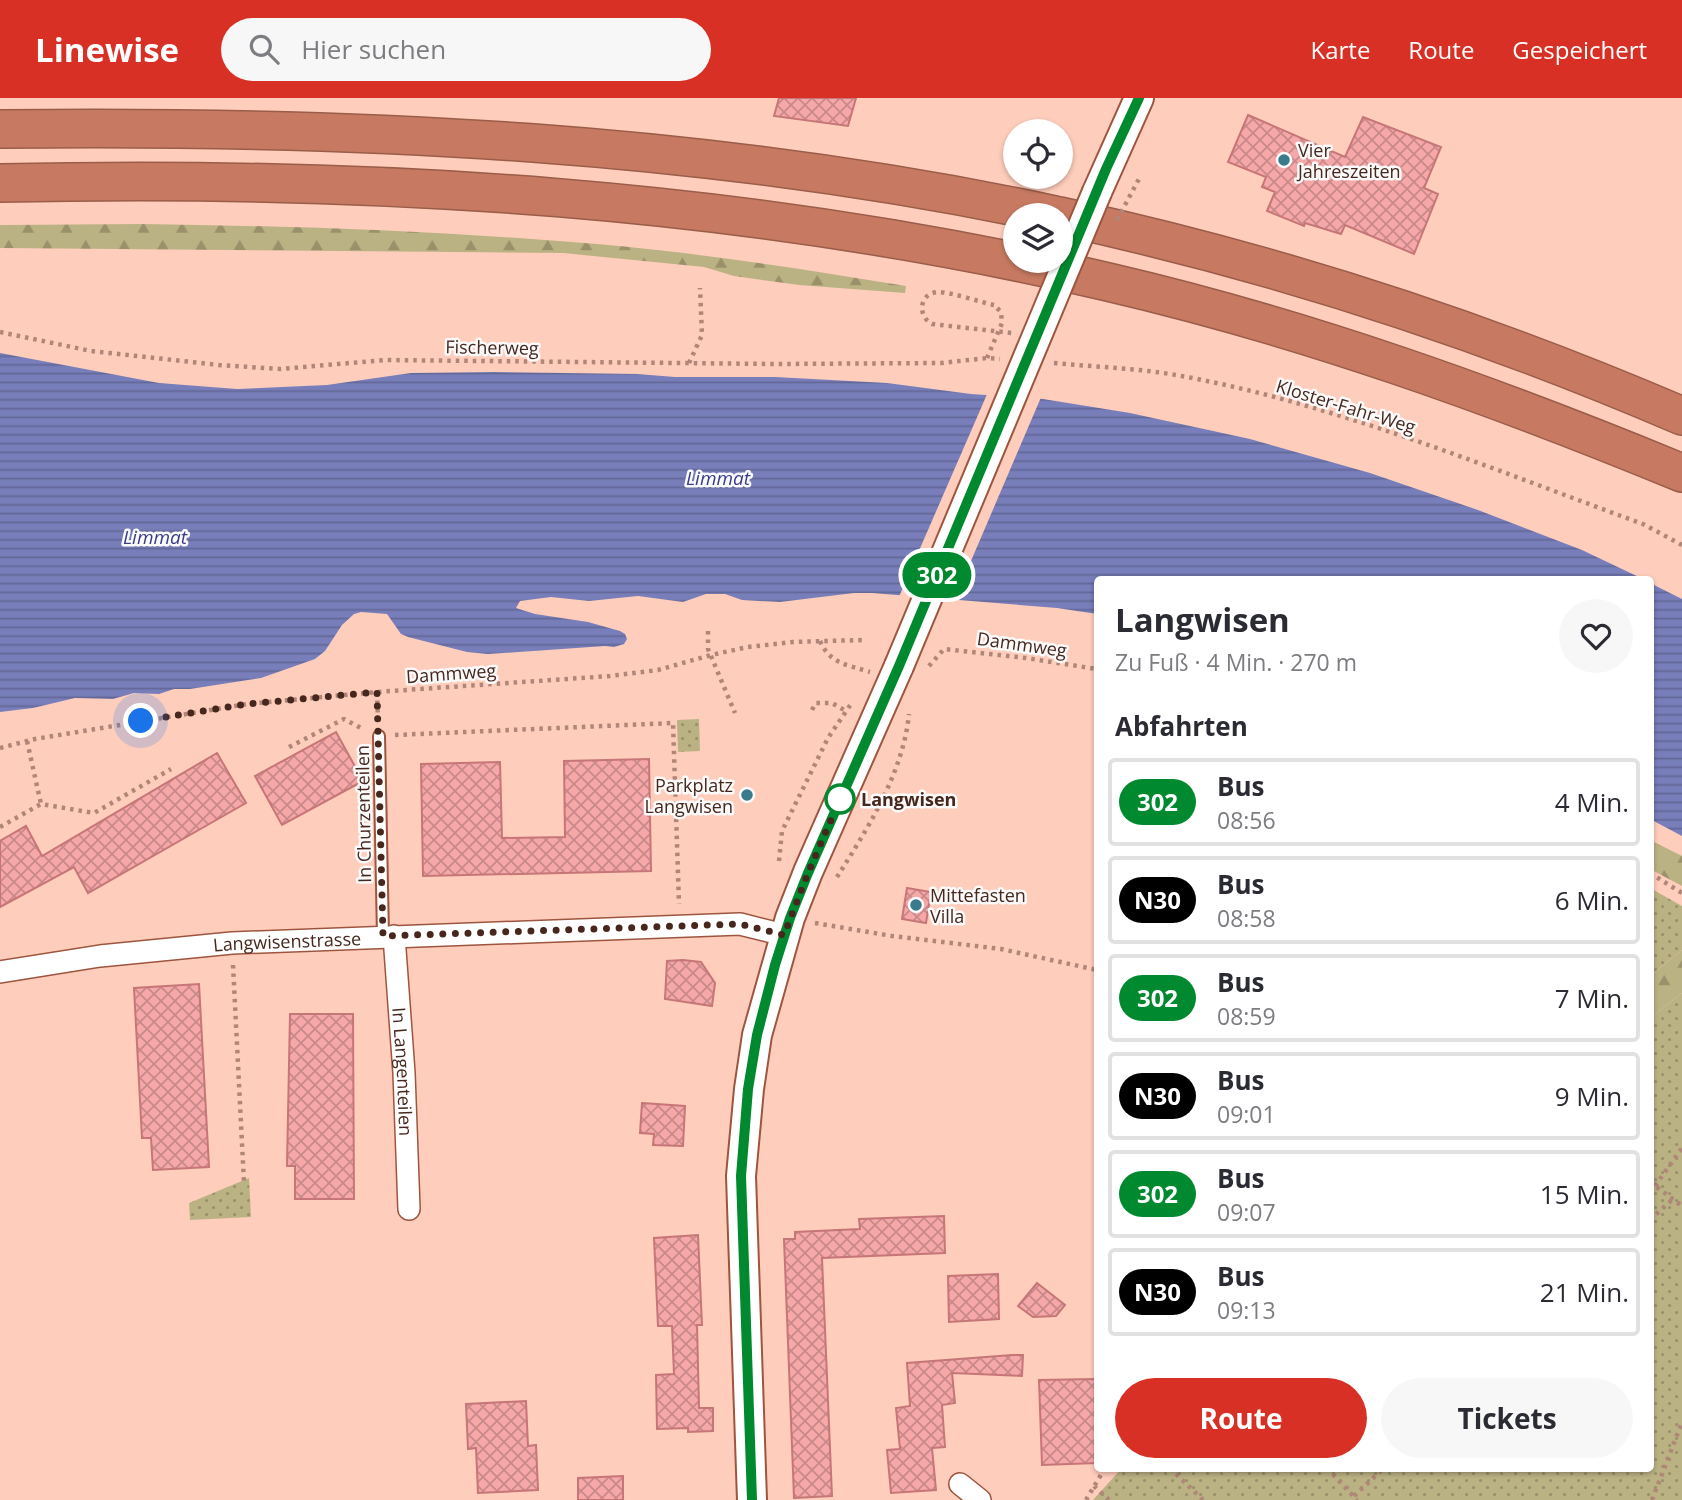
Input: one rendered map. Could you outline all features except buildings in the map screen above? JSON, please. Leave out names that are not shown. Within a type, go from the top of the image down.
[{"type":"highway","points":[[0,129],[232,128],[377,132],[612,149],[690,156],[830,175],[1003,205]]},
{"type":"highway","points":[[0,183],[187,181],[370,186],[494,193],[700,212],[893,240],[1052,269],[1220,310],[1419,371],[1529,411],[1682,473]]},
{"type":"highway","points":[[1073,219],[1216,254],[1336,289],[1472,334],[1682,416]]},
{"type":"main road","points":[[752,1500],[741,1176],[748,1089],[757,1035],[784,935],[1106,169],[1139,98]]},
{"type":"street","name":"Langwisenstrasse","points":[[0,972],[100,957],[232,943],[740,924],[784,935]]},
{"type":"street","name":"In Langenteilen","points":[[388,936],[404,1073],[409,1209]]},
{"type":"street","points":[[960,1484],[981,1500]]},
{"type":"lane","name":"In Churzenteilen","points":[[379,736],[388,936]]},
{"type":"path","points":[[689,363],[702,335],[701,288]]},
{"type":"path","points":[[1012,360],[987,358],[1002,323],[1001,312],[994,305],[938,292],[928,295],[922,302],[921,311],[926,321],[932,324],[1019,334]]},
{"type":"path","name":"Fischerweg","points":[[0,332],[91,351],[280,369],[384,360],[941,363],[987,358]]},
{"type":"path","name":"Kloster-Fahr-Weg","points":[[1049,363],[1125,368],[1177,375],[1380,428],[1643,524],[1682,545]]},
{"type":"path","points":[[708,632],[708,649],[735,713]]},
{"type":"path","name":"Dammweg","points":[[0,748],[27,741],[247,704],[610,676],[658,670],[711,654],[759,646],[863,640]]},
{"type":"path","points":[[820,641],[825,653],[840,663],[873,673],[868,681]]},
{"type":"path","name":"Dammweg","points":[[944,649],[1026,657],[1094,668]]},
{"type":"path","name":"In Churzenteilen","points":[[377,692],[379,736]]},
{"type":"path","points":[[779,861],[782,831],[828,738],[855,701]]},
{"type":"path","points":[[812,710],[816,703],[832,703],[846,711]]},
{"type":"path","points":[[833,883],[872,822],[906,739],[910,705]]},
{"type":"path","points":[[289,747],[344,719],[379,736],[673,723],[680,926]]},
{"type":"path","points":[[27,741],[41,804]]},
{"type":"path","points":[[0,827],[41,804],[94,813],[171,769]]},
{"type":"path","points":[[1654,876],[1682,893]]},
{"type":"path","points":[[813,923],[1001,949],[1094,969]]},
{"type":"path","points":[[232,943],[244,1183]]},
{"type":"path","points":[[1654,1183],[1682,1148]]},
{"type":"path","points":[[1654,1185],[1682,1206]]},
{"type":"path","points":[[1654,1216],[1673,1199]]},
{"type":"path","points":[[1652,1500],[1682,1422]]},
{"type":"path","points":[[1086,1500],[1103,1472]]},
{"type":"path","points":[[1174,1472],[1203,1500]]},
{"type":"path","points":[[1331,1472],[1356,1498],[1380,1472]]},
{"type":"path","points":[[1094,1486],[1109,1500]]},
{"type":"green space","points":[[142,224],[370,230],[597,244],[752,262],[906,286],[905,293],[799,285],[734,276],[704,267],[563,253],[0,248],[0,225]]},
{"type":"green space","points":[[699,719],[700,751],[678,752],[677,720]]},
{"type":"green space","points":[[1654,842],[1682,856],[1682,886],[1654,871]]},
{"type":"green space","points":[[1654,890],[1682,906],[1682,950],[1654,973]]},
{"type":"green space","points":[[1682,950],[1682,993],[1654,1015],[1654,973]]},
{"type":"green space","points":[[1682,993],[1682,1500],[1093,1500],[1118,1472],[1654,1472],[1654,1015]]},
{"type":"green space","points":[[249,1178],[251,1217],[190,1220],[189,1203]]},
{"type":"water","name":"Limmat","points":[[0,353],[159,383],[237,389],[327,385],[411,373],[495,372],[775,377],[887,383],[971,394],[1043,399],[1130,413],[1250,439],[1370,473],[1582,550],[1637,576],[1094,576],[1094,614],[1057,608],[872,593],[780,602],[742,600],[725,594],[706,594],[683,602],[638,596],[589,601],[551,597],[520,601],[516,608],[535,614],[588,622],[620,631],[627,639],[624,644],[614,647],[488,654],[467,652],[408,637],[401,634],[387,614],[361,612],[354,614],[342,625],[325,651],[315,659],[261,678],[174,689],[159,694],[134,693],[113,699],[75,698],[33,708],[0,712]]},
{"type":"water","points":[[1654,585],[1682,599],[1682,836],[1654,821]]},
{"type":"pier","points":[[988,392],[1042,395],[953,603],[898,599]]},
{"type":"bus line","name":"302","points":[[752,1500],[741,1176],[748,1089],[757,1035],[775,965],[808,873],[899,666],[1106,169],[1139,98]]},
{"type":"place","name":"Vier Jahreszeiten","points":[[1284,160]]},
{"type":"place","name":"Parkplatz Langwisen","points":[[747,795]]},
{"type":"place","name":"Langwisen","points":[[840,799]]},
{"type":"place","name":"Mittefasten Villa","points":[[916,905]]},
{"type":"route","points":[[141,721],[247,704],[377,692],[383,936],[740,924],[784,935],[840,799]]}]
